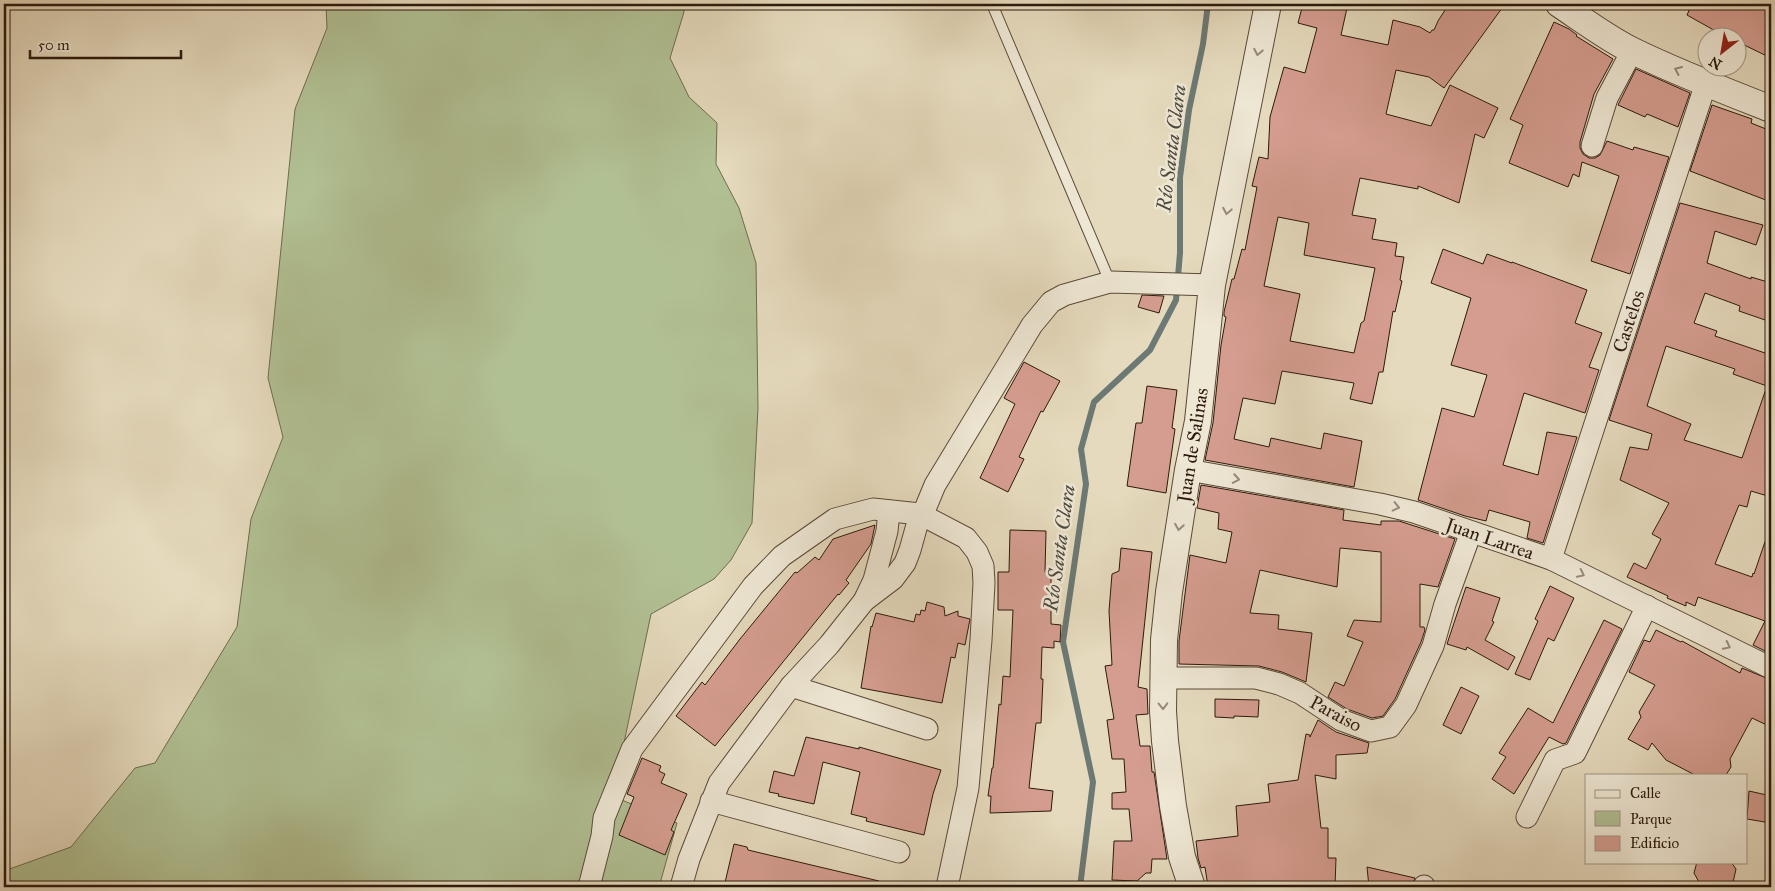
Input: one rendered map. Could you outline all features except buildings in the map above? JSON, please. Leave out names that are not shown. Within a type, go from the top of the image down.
[{"type":"street","name":"Juan de Salinas","points":[[1192,887],[1182,857],[1173,806],[1165,741],[1164,640],[1169,592],[1188,470],[1198,421],[1212,285],[1268,4]]},
{"type":"street","points":[[1569,7],[1632,51],[1706,83],[1771,108]]},
{"type":"street","points":[[1592,146],[1607,98],[1632,51]]},
{"type":"street","name":"Castelos","points":[[1551,559],[1706,83]]},
{"type":"street","points":[[681,887],[689,859],[719,783],[791,686],[864,601],[893,579],[905,563],[920,514],[925,508],[940,476],[1032,325],[1051,302],[1064,295],[1110,282],[1212,285]]},
{"type":"street","name":"Juan Larrea","points":[[1188,470],[1380,504],[1414,512],[1551,559],[1771,668]]},
{"type":"street","points":[[589,887],[602,836],[604,818],[632,749],[752,586],[782,556],[835,519],[872,509],[920,514],[966,538],[977,552],[983,566],[984,583],[968,788],[948,887]]},
{"type":"street","points":[[864,601],[874,580],[887,531],[890,511]]},
{"type":"street","name":"Paraiso","points":[[1163,678],[1256,678],[1279,684],[1300,693],[1341,720],[1364,729],[1371,731],[1390,726],[1406,705],[1433,646],[1445,604],[1471,532]]},
{"type":"street","points":[[1527,816],[1555,760],[1575,753],[1647,606]]},
{"type":"street","points":[[791,686],[927,728]]},
{"type":"street","points":[[711,801],[899,852]]},
{"type":"lane","points":[[992,4],[1110,282]]},
{"type":"green space","points":[[326,4],[683,4],[684,12],[670,58],[689,97],[717,123],[716,164],[739,208],[756,263],[758,408],[752,523],[731,560],[714,579],[651,614],[616,781],[617,798],[677,823],[659,887],[4,887],[4,871],[71,847],[135,768],[155,763],[237,627],[251,519],[283,437],[268,378],[295,109],[327,28]]},
{"type":"waterway","name":"Río Santa Clara","points":[[1080,887],[1093,782],[1063,642],[1086,484],[1081,449],[1094,402],[1150,350],[1176,300],[1180,253],[1180,177],[1189,110],[1203,44],[1208,4]]}]
